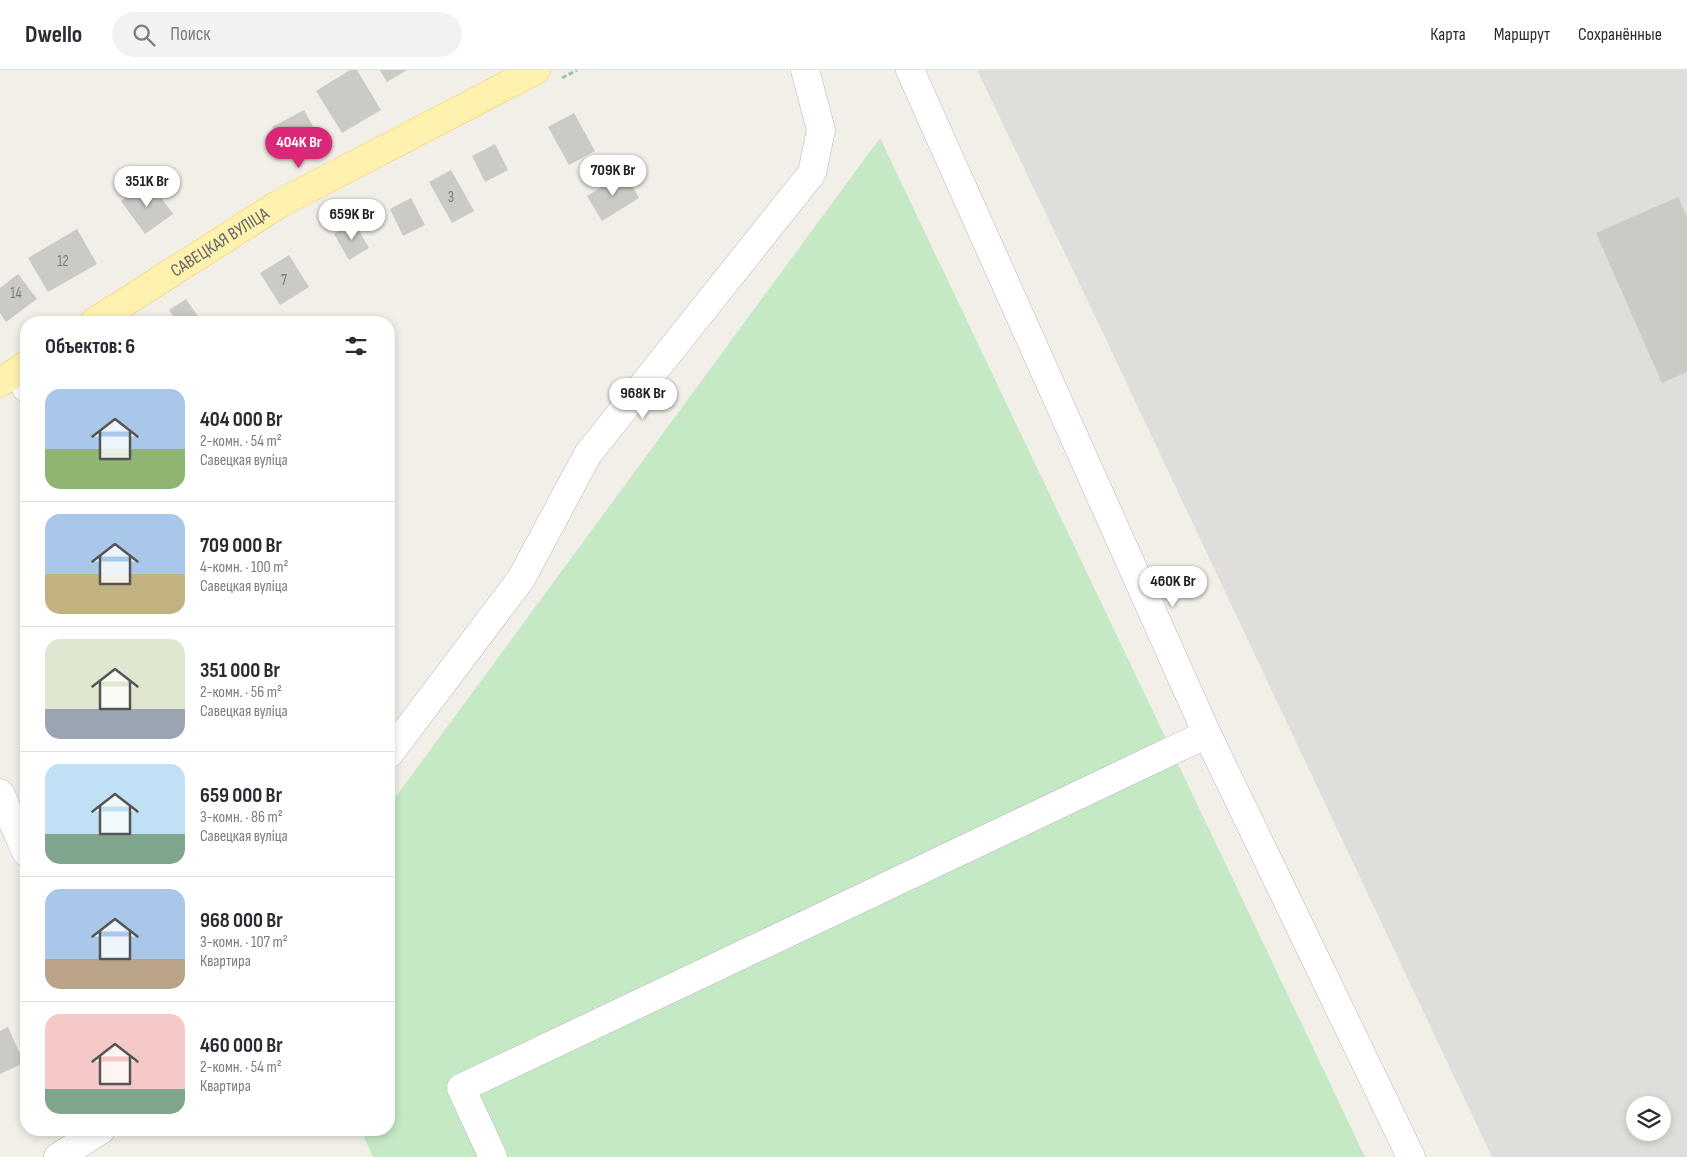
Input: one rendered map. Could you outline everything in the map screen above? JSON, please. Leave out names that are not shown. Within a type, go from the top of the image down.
[{"type":"main road","name":"САВЕЦКАЯ ВУЛІЦА","points":[[103,316],[279,204],[536,70]]},
{"type":"street","points":[[395,746],[521,579],[588,454],[812,173],[821,130],[805,70]]},
{"type":"street","points":[[910,70],[1207,734],[1411,1157]]},
{"type":"street","points":[[493,1157],[461,1088],[1207,734]]},
{"type":"street","points":[[0,793],[20,838]]},
{"type":"street","points":[[58,1157],[91,1136]]},
{"type":"shaded area","points":[[977,70],[1687,70],[1687,1157],[1492,1157]]},
{"type":"green space","points":[[880,138],[1365,1157],[373,1157],[364,1136],[395,1136],[395,798]]},
{"type":"building","points":[[350,70],[357,70],[381,110],[342,133],[316,91]]},
{"type":"building","points":[[380,70],[407,70],[387,82]]},
{"type":"building","points":[[304,110],[316,132],[285,150],[272,127]]},
{"type":"building","points":[[574,113],[595,151],[569,165],[548,127]]},
{"type":"building","points":[[495,144],[508,170],[485,182],[472,156]]},
{"type":"building","points":[[451,170],[474,211],[452,223],[429,182]]},
{"type":"building","points":[[625,173],[639,198],[602,221],[587,196]]},
{"type":"building","points":[[149,181],[173,214],[145,234],[121,201]]},
{"type":"building","points":[[1678,197],[1687,217],[1687,372],[1662,383],[1596,233]]},
{"type":"building","points":[[411,198],[425,225],[403,236],[390,209]]},
{"type":"building","points":[[354,222],[369,248],[349,260],[334,234]]},
{"type":"building","points":[[77,229],[97,264],[48,292],[28,258]]},
{"type":"building","points":[[289,255],[309,287],[280,305],[260,273]]},
{"type":"building","points":[[18,274],[37,299],[6,322],[0,313],[0,288]]},
{"type":"building","points":[[186,299],[198,316],[173,316],[169,310]]},
{"type":"building","points":[[8,1027],[20,1054],[20,1065],[0,1074],[0,1031]]}]
